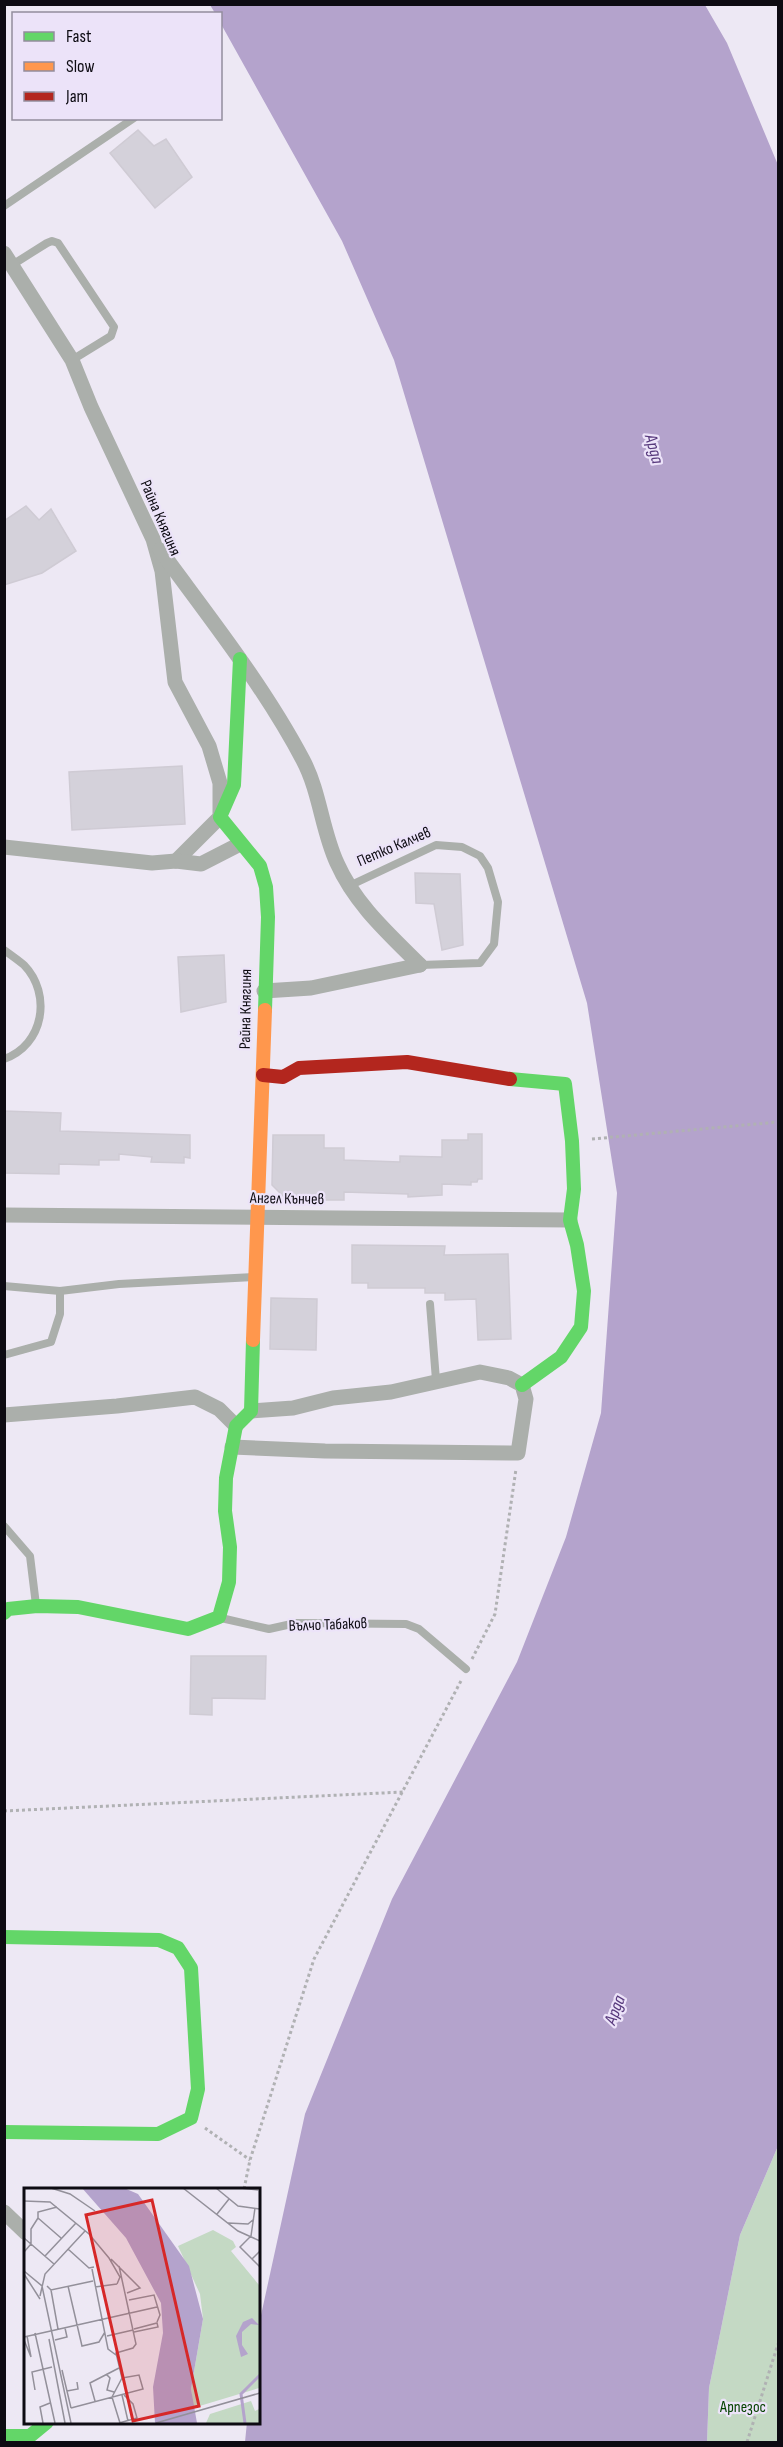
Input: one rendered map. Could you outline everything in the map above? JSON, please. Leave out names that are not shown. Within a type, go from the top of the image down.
[{"type":"street","name":"Райна Княгиня","points":[[8,259],[72,360],[91,407],[153,539],[162,571],[175,682],[209,746],[220,783],[220,817],[260,866],[266,887],[268,917],[251,1412]]},
{"type":"street","points":[[153,539],[240,659],[304,761],[324,818],[336,862],[349,886],[367,910],[420,965]]},
{"type":"street","points":[[176,861],[220,817],[234,785],[240,659]]},
{"type":"street","points":[[4,847],[152,863],[176,861],[201,864],[240,844]]},
{"type":"street","points":[[264,990],[311,988],[420,965]]},
{"type":"street","points":[[263,1075],[283,1077],[299,1068],[407,1062],[501,1078],[565,1084],[572,1140],[574,1189],[570,1220],[577,1245],[584,1291],[581,1327],[561,1357],[522,1385]]},
{"type":"street","name":"Ангел Кънчев","points":[[4,1215],[570,1220]]},
{"type":"street","points":[[4,1613],[8,1609],[37,1606],[78,1607],[188,1629],[219,1617],[229,1582],[230,1547],[225,1511],[226,1478],[236,1426],[251,1412],[293,1408],[333,1398],[391,1392],[436,1380],[480,1372],[509,1378],[522,1385],[526,1399],[518,1452],[324,1451],[232,1447]]},
{"type":"street","points":[[4,1415],[195,1397],[219,1409],[236,1426]]},
{"type":"street","points":[[4,1937],[159,1940],[178,1948],[191,1968],[198,2089],[191,2118],[158,2134],[4,2132]]},
{"type":"street","points":[[4,2212],[24,2231]]},
{"type":"street","points":[[4,2436],[30,2436],[45,2423]]},
{"type":"lane","points":[[4,206],[131,120]]},
{"type":"lane","points":[[8,259],[52,241],[58,243],[114,327],[111,336],[72,360]]},
{"type":"lane","name":"Петко Калчев","points":[[349,886],[436,845],[462,847],[480,856],[488,868],[498,902],[494,944],[480,963],[420,965]]},
{"type":"lane","points":[[4,950],[25,966],[41,994],[42,1012],[34,1039],[12,1056],[4,1059]]},
{"type":"lane","points":[[4,1286],[60,1291],[119,1284],[255,1277]]},
{"type":"lane","points":[[4,1355],[51,1342],[60,1314],[60,1291]]},
{"type":"lane","points":[[430,1304],[436,1380]]},
{"type":"lane","points":[[4,1526],[30,1556],[37,1606]]},
{"type":"lane","name":"Вълчо Табаков","points":[[219,1617],[269,1629],[296,1623],[406,1624],[419,1629],[466,1669]]},
{"type":"path","points":[[605,1137],[778,1122]]},
{"type":"path","points":[[244,2188],[250,2160],[314,1959],[495,1614],[518,1452]]},
{"type":"path","points":[[4,1811],[403,1792]]},
{"type":"path","points":[[191,2118],[250,2160]]},
{"type":"path","points":[[747,2442],[778,2344]]},
{"type":"green space","name":"Арпезос","points":[[778,2146],[778,2442],[707,2442],[709,2388],[740,2235]]},
{"type":"water","name":"Арда","points":[[210,5],[705,5],[727,43],[778,165],[778,2146],[740,2235],[709,2388],[707,2442],[245,2442],[247,2423],[260,2423],[260,2320],[305,2114],[392,1899],[517,1662],[566,1537],[601,1413],[617,1193],[587,1003],[394,360],[342,241],[222,26],[222,12],[214,12]]},
{"type":"building","points":[[138,130],[154,146],[166,139],[192,177],[155,208],[110,153]]},
{"type":"building","points":[[26,506],[39,520],[51,509],[76,551],[42,573],[4,585],[4,521]]},
{"type":"building","points":[[182,766],[185,824],[72,830],[69,772]]},
{"type":"building","points":[[415,873],[460,874],[463,945],[442,950],[434,904],[416,903]]},
{"type":"building","points":[[224,955],[226,1002],[181,1012],[178,957]]},
{"type":"building","points":[[4,1111],[61,1113],[60,1131],[190,1135],[190,1158],[184,1157],[184,1163],[151,1162],[152,1157],[119,1154],[119,1160],[99,1160],[99,1165],[59,1164],[59,1174],[4,1173]]},
{"type":"building","points":[[468,1134],[482,1134],[482,1179],[471,1182],[471,1185],[442,1184],[442,1195],[408,1197],[408,1194],[344,1192],[344,1200],[287,1200],[272,1185],[273,1135],[324,1135],[324,1148],[344,1148],[344,1160],[400,1162],[400,1156],[442,1157],[442,1140],[468,1140]]},
{"type":"building","points":[[352,1245],[445,1246],[444,1255],[508,1254],[511,1339],[478,1340],[476,1299],[445,1300],[445,1293],[425,1293],[425,1288],[368,1288],[368,1283],[352,1283]]},
{"type":"building","points":[[271,1298],[317,1299],[316,1350],[270,1349]]},
{"type":"building","points":[[191,1656],[266,1656],[265,1699],[212,1698],[212,1715],[190,1714]]},
{"type":"traffic: fast","points":[[240,659],[234,785],[220,817],[260,866],[266,887],[268,917],[265,1010]]},
{"type":"traffic: fast","points":[[510,1079],[565,1084],[572,1141],[574,1189],[570,1220],[577,1245],[584,1291],[581,1327],[561,1357],[522,1385]]},
{"type":"traffic: fast","points":[[4,1613],[8,1609],[37,1606],[78,1607],[188,1629],[219,1617],[229,1582],[230,1547],[225,1511],[226,1478],[236,1426],[251,1411],[253,1340]]},
{"type":"traffic: fast","points":[[4,1937],[159,1940],[178,1948],[191,1968],[198,2089],[191,2118],[158,2134],[4,2132]]},
{"type":"traffic: fast","points":[[4,2436],[30,2436],[46,2423]]},
{"type":"traffic: slow","points":[[253,1340],[265,1010]]},
{"type":"traffic: jam","points":[[263,1075],[283,1077],[299,1068],[407,1062],[510,1079]]}]
